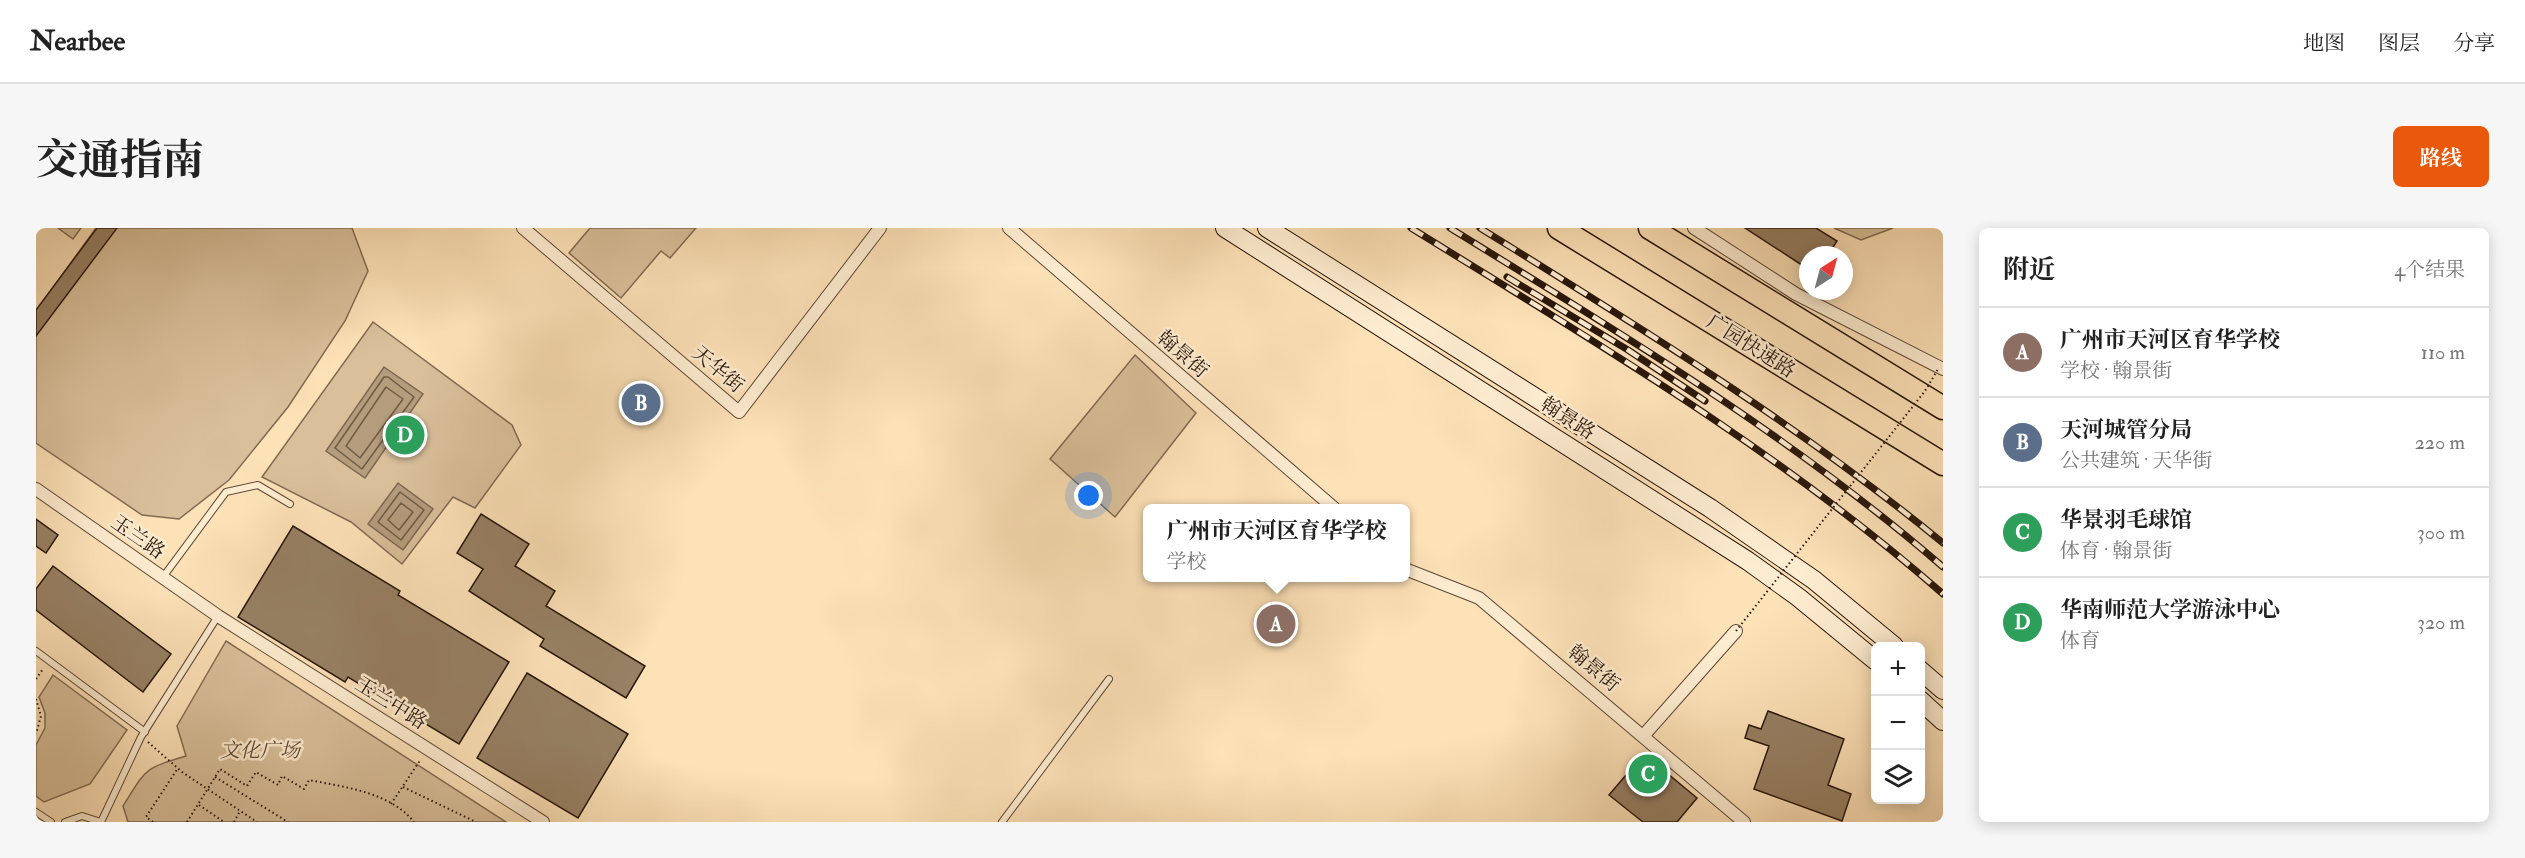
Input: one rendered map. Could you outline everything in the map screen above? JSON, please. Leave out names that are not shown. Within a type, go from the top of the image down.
[{"type":"highway","name":"广园快速路","points":[[1558,228],[1943,464]]},
{"type":"highway","points":[[1650,228],[1943,408]]},
{"type":"street","name":"天华街","points":[[523,228],[739,412],[880,228]]},
{"type":"street","name":"翰景街","points":[[1009,228],[1329,504]]},
{"type":"street","name":"翰景路","points":[[1225,228],[1748,561],[1798,597],[1871,659]]},
{"type":"street","name":"翰景路","points":[[1268,228],[1710,508],[1814,580],[1889,642]]},
{"type":"street","points":[[1694,228],[1796,294],[1941,370]]},
{"type":"street","name":"玉兰路","points":[[36,489],[218,616]]},
{"type":"street","name":"翰景街","points":[[1410,571],[1479,598],[1644,735],[1744,822]]},
{"type":"street","name":"玉兰中路","points":[[218,616],[543,822]]},
{"type":"street","points":[[1644,735],[1736,632]]},
{"type":"street","points":[[1925,674],[1943,690]]},
{"type":"street","points":[[1925,705],[1943,721]]},
{"type":"lane","points":[[163,578],[226,492],[258,485],[290,504]]},
{"type":"lane","points":[[65,822],[82,816],[101,822],[143,735],[218,616]]},
{"type":"lane","points":[[36,651],[143,735]]},
{"type":"lane","points":[[1002,822],[1109,679]]},
{"type":"lane","points":[[36,812],[51,822]]},
{"type":"path","points":[[1736,632],[1941,370]]},
{"type":"path","points":[[36,699],[42,716],[36,734]]},
{"type":"path","points":[[143,735],[178,768],[257,822]]},
{"type":"path","points":[[391,804],[428,749]]},
{"type":"path","points":[[153,822],[146,817],[178,768]]},
{"type":"path","points":[[187,822],[220,769],[247,786],[256,772],[278,785],[282,776],[304,789],[309,780],[367,792],[391,804],[414,822]]},
{"type":"path","points":[[214,777],[288,822]]},
{"type":"path","points":[[403,787],[476,822]]},
{"type":"path","points":[[198,805],[224,822]]},
{"type":"path","points":[[234,822],[240,811]]},
{"type":"green space","points":[[58,228],[81,228],[73,239]]},
{"type":"green space","points":[[96,228],[352,228],[368,271],[345,321],[288,407],[229,480],[179,519],[142,515],[36,443],[36,311]]},
{"type":"green space","points":[[590,228],[696,228],[670,258],[661,251],[621,298],[569,253]]},
{"type":"green space","points":[[1834,228],[1893,228],[1861,240]]},
{"type":"green space","points":[[373,322],[512,425],[521,445],[475,508],[453,497],[402,564],[351,522],[262,477]]},
{"type":"green space","points":[[1135,355],[1196,413],[1115,517],[1050,459]]},
{"type":"green space","name":"文化广场","points":[[226,641],[506,822],[128,822],[123,806],[142,777],[161,764],[186,756],[177,726]]},
{"type":"green space","points":[[53,675],[127,730],[90,784],[44,802],[36,796],[36,745],[45,728],[45,713],[39,697]]},
{"type":"water","points":[[384,367],[423,394],[365,478],[326,451]]},
{"type":"water","points":[[398,483],[433,509],[403,550],[368,524]]},
{"type":"building","points":[[97,228],[117,228],[36,336],[36,310]]},
{"type":"building","points":[[1745,228],[1816,228],[1837,241],[1834,246],[1799,246],[1799,263]]},
{"type":"building","points":[[481,514],[529,544],[515,566],[555,591],[546,606],[645,666],[626,698],[540,646],[544,639],[469,591],[483,569],[457,553]]},
{"type":"building","points":[[36,519],[58,535],[46,553],[36,546]]},
{"type":"building","points":[[293,526],[400,591],[398,595],[509,662],[459,744],[348,677],[345,682],[238,617]]},
{"type":"building","points":[[53,566],[171,654],[143,692],[36,610],[36,589]]},
{"type":"building","points":[[527,673],[628,734],[578,818],[477,758]]},
{"type":"building","points":[[1768,711],[1844,739],[1828,785],[1851,794],[1842,821],[1754,789],[1769,746],[1745,738],[1749,725],[1761,729]]},
{"type":"building","points":[[1644,754],[1697,798],[1677,822],[1643,822],[1609,795]]},
{"type":"railway","points":[[1411,228],[1617,356],[1752,445],[1881,542],[1943,594]]},
{"type":"railway","points":[[1450,228],[1704,388],[1826,474],[1943,567]]},
{"type":"railway","points":[[1480,228],[1775,417],[1888,499],[1943,543]]},
{"type":"railway","points":[[1507,277],[1628,350],[1705,401]]},
{"type":"place","name":"天河城管分局","points":[[641,403]]},
{"type":"place","name":"华南师范大学游泳中心","points":[[405,435]]},
{"type":"place","name":"广州市天河区育华学校","points":[[1276,624]]},
{"type":"place","name":"华景羽毛球馆","points":[[1648,774]]}]
